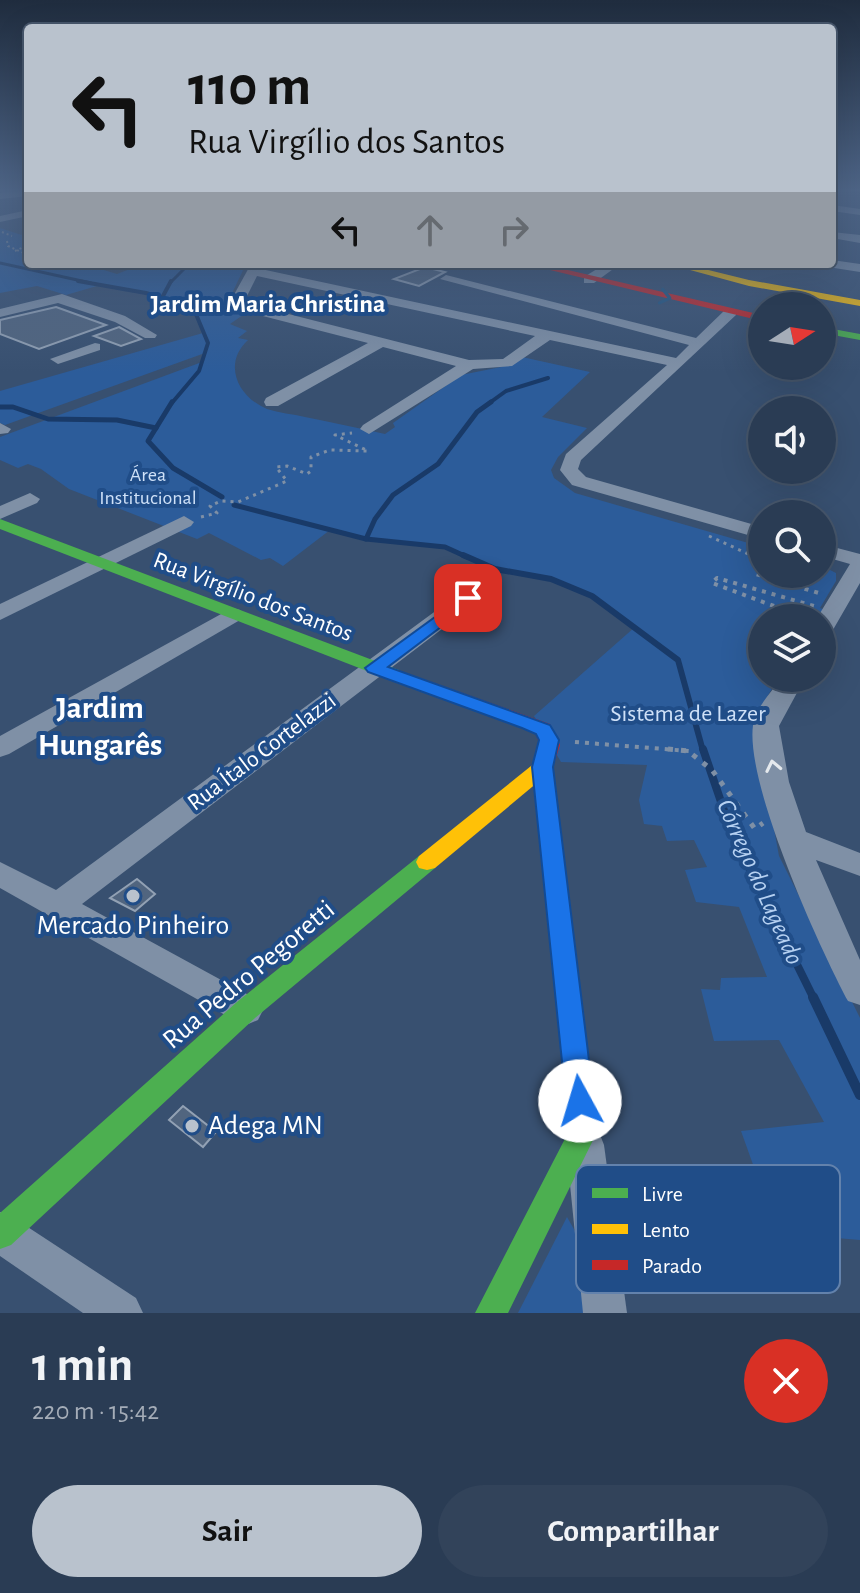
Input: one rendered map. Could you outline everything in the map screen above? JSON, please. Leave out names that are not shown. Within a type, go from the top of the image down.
[{"type":"street","points":[[836,265],[860,268]]},
{"type":"street","points":[[547,335],[507,363],[469,365],[244,307],[238,300],[255,268],[679,363]]},
{"type":"street","points":[[545,268],[748,315]]},
{"type":"street","points":[[589,280],[608,268]]},
{"type":"street","points":[[689,268],[749,283],[860,303]]},
{"type":"street","points":[[446,279],[700,343]]},
{"type":"street","points":[[0,313],[61,298],[120,319],[150,335]]},
{"type":"street","points":[[731,312],[572,458],[569,470],[579,481],[748,529]]},
{"type":"street","points":[[836,333],[860,337]]},
{"type":"street","points":[[272,402],[380,343]]},
{"type":"street","points":[[58,359],[95,347]]},
{"type":"street","points":[[369,429],[469,365]]},
{"type":"street","points":[[0,513],[30,499]]},
{"type":"street","points":[[0,613],[184,522]]},
{"type":"street","name":"Rua Virgílio dos Santos","points":[[0,524],[232,615],[529,723],[543,729],[549,740]]},
{"type":"street","points":[[836,554],[860,562],[836,605]]},
{"type":"street","name":"Rua Ítalo Cortelazzi","points":[[57,906],[468,598]]},
{"type":"street","points":[[0,748],[232,615]]},
{"type":"street","points":[[785,692],[766,724],[772,766],[820,910],[860,991]]},
{"type":"street","points":[[549,740],[543,767],[587,1165]]},
{"type":"street","name":"Rua Pedro Pegoretti","points":[[1,1233],[246,1010],[543,767]]},
{"type":"street","points":[[796,840],[860,865]]},
{"type":"street","points":[[0,874],[246,1010]]},
{"type":"street","points":[[491,1313],[583,1132]]},
{"type":"street","points":[[1,1233],[121,1313]]},
{"type":"street","points":[[603,1293],[605,1313]]},
{"type":"path","points":[[15,251],[19,249]]},
{"type":"path","points":[[15,251],[24,254]]},
{"type":"path","points":[[184,522],[213,516],[217,513],[210,506],[221,501],[238,502],[287,481],[276,467],[287,466],[307,474],[311,471],[311,457],[322,452],[368,451],[335,435],[383,432],[369,429]]},
{"type":"path","points":[[696,530],[748,554]]},
{"type":"path","points":[[748,587],[717,578],[712,583],[769,604]]},
{"type":"path","points":[[752,588],[808,604]]},
{"type":"path","points":[[803,588],[826,595],[820,604]]},
{"type":"path","points":[[549,740],[688,751],[712,770],[755,829],[764,822]]},
{"type":"green space","points":[[0,249],[24,249],[24,268],[97,268],[117,274],[133,268],[244,268],[226,306],[243,315],[230,324],[247,331],[238,338],[248,340],[240,349],[235,369],[241,388],[248,397],[267,409],[385,434],[395,427],[393,423],[461,375],[501,367],[522,357],[590,372],[542,417],[587,428],[558,457],[551,470],[554,478],[575,493],[748,543],[748,588],[832,588],[822,604],[748,604],[748,692],[770,692],[754,720],[779,856],[860,1018],[860,1240],[840,1238],[840,1165],[753,1165],[741,1131],[824,1122],[779,1040],[714,1041],[701,989],[720,990],[721,978],[767,977],[739,907],[696,902],[685,870],[707,867],[694,840],[667,841],[662,826],[644,824],[639,800],[647,765],[561,762],[534,716],[635,627],[592,596],[551,579],[495,569],[445,547],[366,539],[330,530],[283,566],[270,558],[261,560],[209,533],[197,539],[69,489],[41,469],[28,464],[18,468],[0,460],[0,437],[202,362],[205,353],[5,425],[0,423],[0,391],[203,333],[193,307],[170,298],[97,286],[66,295],[37,286],[0,293]]},
{"type":"green space","points":[[567,1217],[576,1238],[576,1293],[584,1293],[587,1313],[518,1313]]},
{"type":"building","points":[[422,268],[445,272],[419,286],[394,279]]},
{"type":"building","points":[[56,307],[106,325],[39,349],[0,334],[0,320]]},
{"type":"building","points":[[119,327],[141,339],[121,346],[94,336]]},
{"type":"building","name":"Mercado Pinheiro","points":[[137,879],[155,894],[135,911],[110,898]]},
{"type":"building","name":"Adega MN","points":[[183,1106],[216,1132],[203,1147],[169,1120]]},
{"type":"waterway","name":"Córrego do Lageado","points":[[0,263],[91,283]]},
{"type":"waterway","points":[[170,283],[185,268]]},
{"type":"waterway","name":"Córrego do Lageado","points":[[78,281],[146,293],[193,307],[208,343],[199,371],[171,404]]},
{"type":"waterway","points":[[163,296],[171,281]]},
{"type":"waterway","points":[[488,404],[506,391],[548,378]]},
{"type":"waterway","name":"Córrego do Lageado","points":[[156,428],[172,402]]},
{"type":"waterway","points":[[366,539],[375,519],[393,495],[438,464],[477,412],[491,402]]},
{"type":"waterway","points":[[0,407],[13,407],[48,419],[117,420],[156,428]]},
{"type":"waterway","name":"Córrego do Lageado","points":[[156,428],[148,441],[173,468],[222,497]]},
{"type":"waterway","name":"Córrego do Lageado","points":[[234,505],[366,539]]},
{"type":"waterway","name":"Córrego do Lageado","points":[[366,539],[445,547],[467,557]]},
{"type":"waterway","name":"Córrego do Lageado","points":[[463,555],[495,569],[551,579],[592,596],[678,660],[703,751]]},
{"type":"waterway","name":"Córrego do Lageado","points":[[703,749],[731,831],[814,999]]},
{"type":"waterway","name":"Córrego do Lageado","points":[[813,997],[860,1095]]},
{"type":"traffic: fast","points":[[836,333],[860,337]]},
{"type":"traffic: fast","points":[[0,524],[392,674]]},
{"type":"traffic: fast","points":[[0,1234],[246,1010],[427,862]]},
{"type":"traffic: fast","points":[[491,1313],[583,1132],[574,1049]]},
{"type":"traffic: slow","points":[[689,268],[749,283],[860,303]]},
{"type":"traffic: slow","points":[[427,862],[543,767]]},
{"type":"traffic: jam","points":[[547,268],[748,315]]},
{"type":"traffic: jam","points":[[392,674],[543,729],[550,745],[543,767],[574,1049]]},
{"type":"place","name":"Mercado Pinheiro","points":[[133,896]]},
{"type":"place","name":"Adega MN","points":[[192,1126]]},
{"type":"district","name":"Jardim Maria Christina","points":[[268,304]]},
{"type":"district","name":"Jardim Hungarês","points":[[100,726]]},
{"type":"route","points":[[468,598],[374,668],[529,723],[543,729],[549,740],[543,767],[580,1101]]},
{"type":"park label","name":"Área Institucional","points":[[148,486]]},
{"type":"park label","name":"Sistema de Lazer","points":[[688,714]]}]
